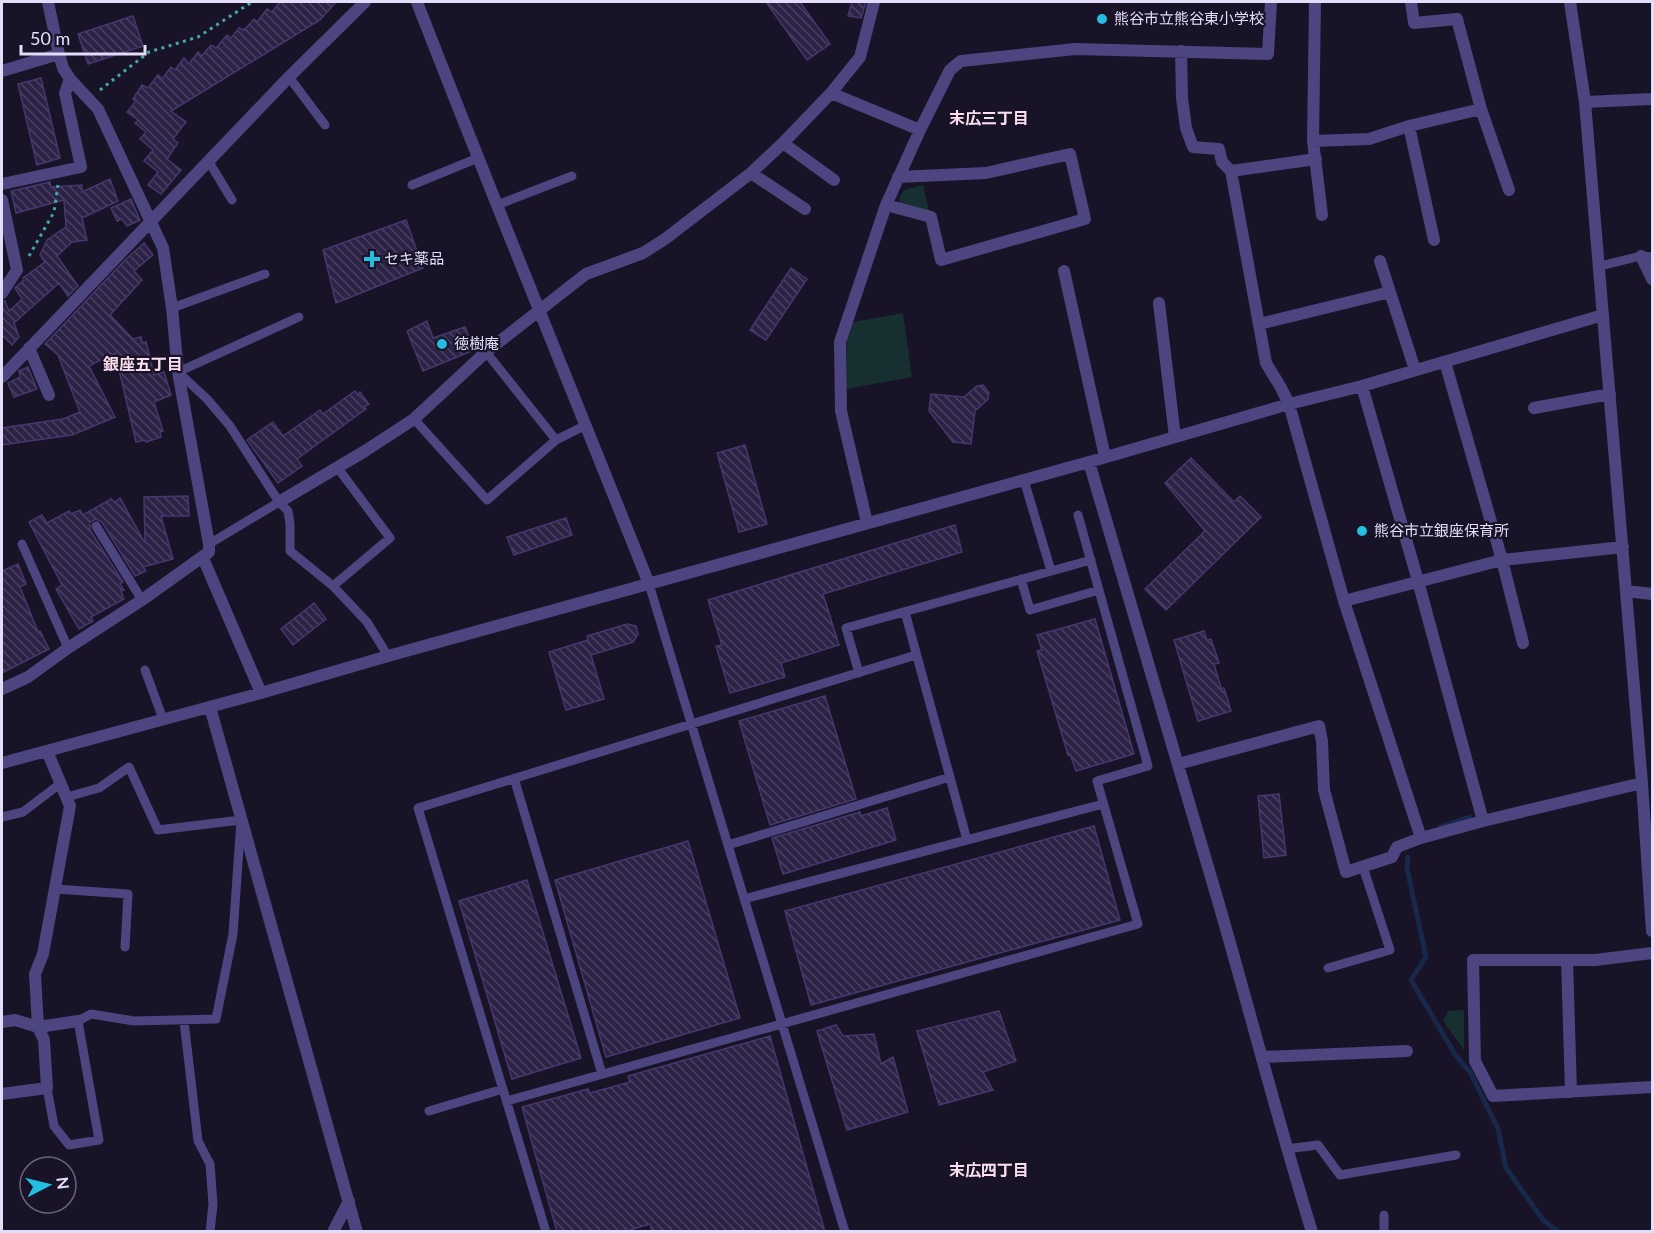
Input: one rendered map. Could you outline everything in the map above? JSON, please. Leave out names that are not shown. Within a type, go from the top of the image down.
[{"type":"street","points":[[2,689],[28,677],[210,552],[178,372],[163,249],[98,110],[63,68],[48,2]]},
{"type":"street","points":[[2,376],[365,2]]},
{"type":"street","points":[[417,2],[649,584]]},
{"type":"street","points":[[279,502],[365,452],[414,418],[486,352],[586,274],[643,253],[665,239],[751,173],[831,93],[860,57],[874,2]]},
{"type":"street","points":[[867,523],[841,411],[840,342],[886,205],[950,70],[961,60],[1075,49],[1268,54],[1271,2]]},
{"type":"street","points":[[1315,2],[1313,141],[1322,215]]},
{"type":"street","points":[[1411,2],[1414,23],[1457,19],[1481,109],[1509,190]]},
{"type":"street","points":[[1570,2],[1585,102],[1600,266],[1653,932]]},
{"type":"street","points":[[1180,51],[1186,128],[1193,147],[1220,149],[1222,162],[1231,171],[1266,363],[1288,404],[1344,601],[1421,838]]},
{"type":"street","points":[[2,71],[58,54]]},
{"type":"street","points":[[2,184],[81,167],[65,93],[70,79]]},
{"type":"street","points":[[831,93],[920,130]]},
{"type":"street","points":[[1585,102],[1653,99]]},
{"type":"street","points":[[1313,141],[1369,139],[1409,126],[1481,109]]},
{"type":"street","points":[[1409,126],[1434,240]]},
{"type":"street","points":[[783,143],[834,180]]},
{"type":"street","points":[[886,205],[931,217],[941,260],[1085,219],[1070,154],[986,173],[898,177]]},
{"type":"street","points":[[1231,171],[1316,159]]},
{"type":"street","points":[[751,173],[805,209]]},
{"type":"street","points":[[2,200],[17,270],[2,293]]},
{"type":"street","points":[[1647,257],[1653,279]]},
{"type":"street","points":[[1380,261],[1415,370]]},
{"type":"street","points":[[1064,271],[1105,457]]},
{"type":"street","points":[[1259,324],[1390,292]]},
{"type":"street","points":[[1159,303],[1175,437]]},
{"type":"street","points":[[2,763],[1089,462],[1288,404],[1362,386],[1604,315]]},
{"type":"street","points":[[29,348],[49,395]]},
{"type":"street","points":[[1445,362],[1502,560],[1523,643]]},
{"type":"street","points":[[1362,386],[1483,821]]},
{"type":"street","points":[[1534,408],[1610,394]]},
{"type":"street","points":[[1089,462],[1178,764],[1286,1149],[1312,1232]]},
{"type":"street","points":[[1344,601],[1502,560],[1623,548]]},
{"type":"street","points":[[203,558],[261,693]]},
{"type":"street","points":[[1626,591],[1653,594]]},
{"type":"street","points":[[210,706],[357,1232]]},
{"type":"street","points":[[1178,764],[1319,726],[1322,741],[1324,790],[1346,872],[1392,857],[1397,847],[1421,838],[1642,783]]},
{"type":"street","points":[[2,1094],[47,1088],[44,1040],[38,1027],[35,974],[43,954],[70,806],[47,751]]},
{"type":"street","points":[[1653,953],[1595,960],[1473,960],[1475,1061],[1493,1096],[1653,1087]]},
{"type":"street","points":[[1567,960],[1571,1092]]},
{"type":"street","points":[[2,1022],[15,1020],[38,1027],[78,1021]]},
{"type":"street","points":[[1262,1057],[1407,1051]]},
{"type":"street","points":[[333,1232],[349,1201]]},
{"type":"lane","points":[[289,78],[325,125]]},
{"type":"lane","points":[[412,185],[478,158]]},
{"type":"lane","points":[[209,162],[232,200]]},
{"type":"lane","points":[[497,205],[572,176]]},
{"type":"lane","points":[[1600,266],[1647,257]]},
{"type":"lane","points":[[172,308],[266,274]]},
{"type":"lane","points":[[299,317],[178,372],[207,399],[230,426],[279,502],[288,511],[290,551],[333,586],[367,622],[388,656]]},
{"type":"lane","points":[[486,352],[556,440]]},
{"type":"lane","points":[[414,418],[487,500],[556,440],[586,425]]},
{"type":"lane","points":[[333,586],[390,538],[337,467]]},
{"type":"lane","points":[[1024,480],[1051,571]]},
{"type":"lane","points":[[209,544],[279,502]]},
{"type":"lane","points":[[507,1101],[1138,924],[1097,781],[1148,766],[1078,515]]},
{"type":"lane","points":[[96,526],[142,600]]},
{"type":"lane","points":[[22,544],[68,648]]},
{"type":"lane","points":[[859,673],[846,628],[1091,560]]},
{"type":"lane","points":[[1021,579],[1030,610],[1099,590]]},
{"type":"lane","points":[[649,584],[845,1232]]},
{"type":"lane","points":[[905,612],[967,840]]},
{"type":"lane","points":[[546,1232],[418,808],[916,655]]},
{"type":"lane","points":[[146,670],[163,719]]},
{"type":"lane","points":[[47,1088],[54,1126],[69,1145],[99,1140],[78,1021],[91,1014],[134,1021],[216,1019],[233,934],[241,820],[158,830],[129,768],[99,788],[67,797]]},
{"type":"lane","points":[[728,845],[950,777]]},
{"type":"lane","points":[[514,778],[602,1074]]},
{"type":"lane","points":[[2,817],[23,812],[62,783]]},
{"type":"lane","points":[[744,899],[1104,804]]},
{"type":"lane","points":[[1328,968],[1390,950],[1363,867]]},
{"type":"lane","points":[[55,889],[128,894],[125,947]]},
{"type":"lane","points":[[184,1021],[198,1141],[210,1164],[213,1204],[210,1232]]},
{"type":"lane","points":[[429,1111],[503,1089]]},
{"type":"lane","points":[[1286,1149],[1318,1145],[1340,1175],[1456,1155]]},
{"type":"lane","points":[[1384,1215],[1384,1232]]},
{"type":"path","points":[[89,99],[149,52],[198,37],[252,2]]},
{"type":"path","points":[[17,270],[23,267],[54,212],[61,171]]},
{"type":"green space","points":[[923,185],[929,211],[900,204],[900,197],[904,190]]},
{"type":"green space","points":[[903,313],[912,377],[846,389],[847,340],[853,322]]},
{"type":"green space","points":[[1464,1010],[1464,1050],[1443,1021],[1448,1011]]},
{"type":"building","points":[[280,2],[336,2],[320,20],[171,111],[186,122],[173,139],[178,143],[167,159],[181,170],[161,194],[148,185],[158,172],[144,161],[153,150],[140,139],[146,132],[135,123],[138,120],[127,112],[136,101],[133,99],[142,85],[148,88],[158,75],[162,79],[171,67],[175,70],[184,58],[189,64],[198,52],[202,56],[211,45],[216,48],[227,35],[231,38],[239,28],[244,30],[254,19],[257,22],[267,9],[272,12]]},
{"type":"building","points":[[766,2],[800,2],[830,44],[807,60]]},
{"type":"building","points":[[852,2],[866,2],[861,18],[848,16]]},
{"type":"building","points":[[133,16],[143,46],[88,64],[78,34]]},
{"type":"building","points":[[41,78],[60,158],[37,165],[18,84]]},
{"type":"building","points":[[110,179],[118,201],[82,218],[87,240],[72,242],[57,256],[78,286],[68,296],[59,283],[14,323],[19,337],[12,345],[2,335],[2,301],[5,301],[9,311],[22,299],[15,288],[24,280],[23,278],[45,262],[40,255],[47,240],[66,227],[64,200],[16,213],[11,191],[50,182],[51,187],[82,185],[82,192]]},
{"type":"building","points":[[131,199],[140,220],[127,226],[122,219],[117,221],[111,208]]},
{"type":"building","name":"セキ薬品","points":[[406,220],[423,268],[336,303],[323,250]]},
{"type":"building","points":[[144,243],[153,255],[134,271],[142,280],[110,315],[133,339],[141,337],[142,343],[146,342],[154,375],[164,372],[171,395],[154,402],[163,431],[160,432],[161,437],[146,442],[145,440],[136,442],[115,353],[89,366],[115,417],[72,435],[2,445],[2,428],[63,419],[80,412],[58,355],[45,344]]},
{"type":"building","points":[[791,268],[807,279],[766,340],[750,330]]},
{"type":"building","name":"徳樹庵","points":[[427,321],[433,338],[465,327],[474,350],[423,371],[407,331]]},
{"type":"building","points":[[28,367],[37,389],[14,397],[8,383],[20,377],[19,371]]},
{"type":"building","points":[[983,385],[989,393],[988,399],[975,411],[971,444],[953,442],[929,411],[931,394],[964,397],[977,386]]},
{"type":"building","points":[[355,391],[358,395],[360,392],[369,404],[364,407],[366,409],[297,459],[302,466],[278,483],[247,440],[273,422],[283,436],[320,410],[323,414]]},
{"type":"building","points":[[745,445],[767,524],[739,532],[717,453]]},
{"type":"building","points":[[1191,458],[1234,502],[1240,496],[1261,517],[1166,610],[1145,589],[1205,531],[1165,483]]},
{"type":"building","points":[[188,496],[189,516],[161,516],[173,559],[143,567],[146,571],[135,576],[102,522],[96,519],[90,522],[90,530],[123,582],[120,584],[124,590],[121,591],[124,599],[91,617],[93,621],[79,629],[56,589],[62,585],[29,522],[42,515],[47,523],[69,511],[71,514],[80,510],[83,515],[111,499],[115,502],[120,498],[145,543],[144,497]]},
{"type":"building","points":[[566,518],[572,535],[514,555],[507,537]]},
{"type":"building","points":[[955,525],[962,552],[823,594],[839,645],[781,663],[785,677],[730,693],[716,646],[722,645],[708,600]]},
{"type":"building","points":[[18,564],[26,584],[20,587],[38,632],[40,631],[49,649],[2,673],[2,571]]},
{"type":"building","points":[[314,603],[326,619],[293,645],[281,629]]},
{"type":"building","points":[[1095,619],[1134,754],[1076,771],[1070,754],[1068,755],[1037,651],[1042,650],[1037,635]]},
{"type":"building","points":[[627,624],[636,626],[638,634],[633,642],[591,655],[604,699],[566,710],[549,652],[588,640],[587,636]]},
{"type":"building","points":[[1204,631],[1207,640],[1211,639],[1219,663],[1214,664],[1231,711],[1198,721],[1174,640]]},
{"type":"building","points":[[825,696],[856,799],[770,825],[739,721]]},
{"type":"building","points":[[1279,794],[1286,855],[1264,858],[1258,796]]},
{"type":"building","points":[[887,808],[896,840],[783,874],[772,838],[860,812],[861,816]]},
{"type":"building","points":[[1094,826],[1120,920],[811,1005],[785,911]]},
{"type":"building","points":[[688,841],[740,1018],[606,1057],[555,880]]},
{"type":"building","points":[[527,880],[581,1058],[512,1079],[459,901]]},
{"type":"building","points":[[999,1011],[1016,1061],[983,1072],[993,1090],[939,1105],[917,1031]]},
{"type":"building","points":[[836,1025],[843,1036],[874,1034],[881,1064],[893,1057],[908,1112],[847,1130],[817,1031]]},
{"type":"building","points":[[770,1036],[825,1232],[652,1232],[650,1224],[623,1232],[557,1232],[522,1107],[588,1089],[590,1093],[630,1082],[628,1076]]},
{"type":"waterway","points":[[1440,827],[1470,817]]},
{"type":"waterway","points":[[1408,857],[1407,868],[1426,957],[1411,980],[1456,1056],[1470,1072],[1498,1129],[1506,1168],[1543,1220],[1559,1232]]},
{"type":"place","name":"熊谷市立熊谷東小学校","points":[[1102,19]]},
{"type":"place","name":"セキ薬品","points":[[372,259]]},
{"type":"place","name":"徳樹庵","points":[[442,344]]},
{"type":"place","name":"熊谷市立銀座保育所","points":[[1362,531]]},
{"type":"district","name":"末広三丁目","points":[[989,118]]},
{"type":"district","name":"銀座五丁目","points":[[143,364]]},
{"type":"district","name":"末広四丁目","points":[[989,1170]]}]
